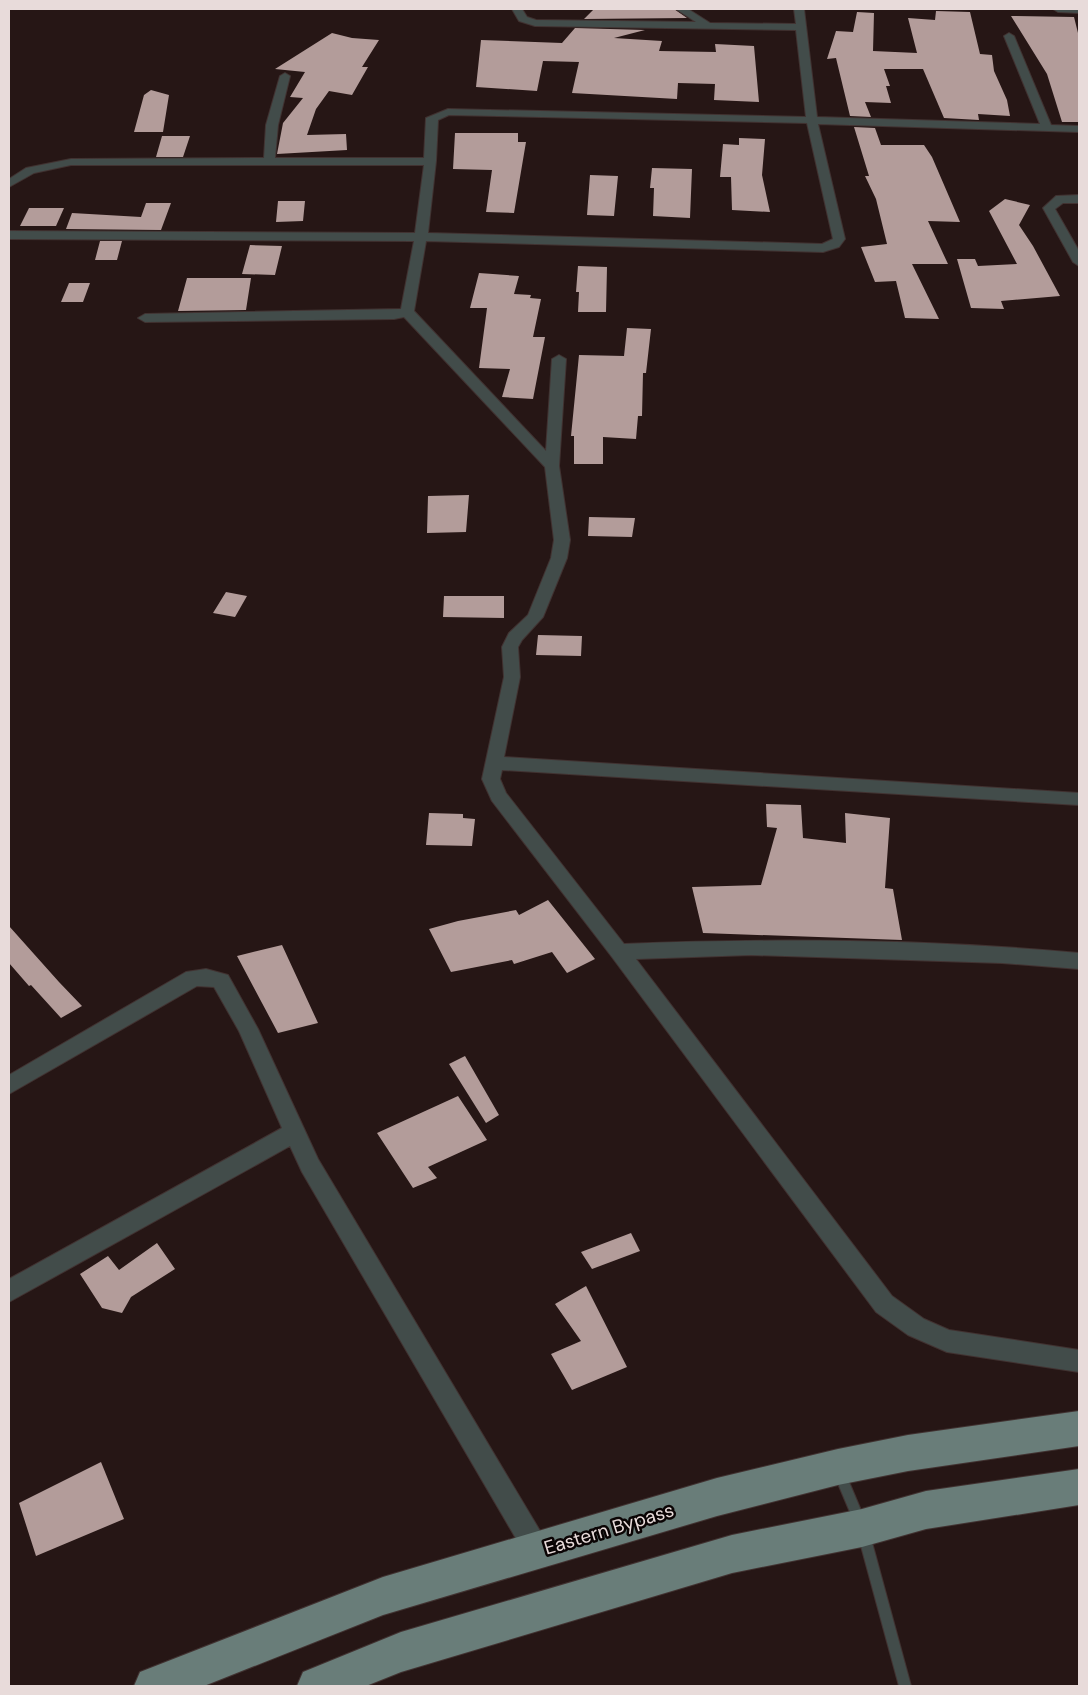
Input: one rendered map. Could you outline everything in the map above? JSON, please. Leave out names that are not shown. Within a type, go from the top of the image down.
[{"type":"main road","name":"Eastern Bypass","points":[[154,1686],[383,1596],[717,1497],[838,1467],[908,1453],[1079,1428]]},
{"type":"main road","points":[[317,1686],[401,1652],[732,1554],[862,1528],[926,1510],[1079,1487]]},
{"type":"street","points":[[517,9],[523,19],[535,23],[800,27]]},
{"type":"street","points":[[681,9],[707,25]]},
{"type":"street","points":[[9,235],[421,237],[823,248],[835,244],[839,239],[812,120],[799,9]]},
{"type":"street","points":[[1058,9],[1079,10]]},
{"type":"street","points":[[1009,36],[1047,128]]},
{"type":"street","points":[[269,163],[272,126],[285,76]]},
{"type":"street","points":[[407,312],[421,237],[430,161],[432,118],[448,112],[812,120],[1079,129]]},
{"type":"street","points":[[9,184],[30,170],[71,162],[269,163],[430,161]]},
{"type":"street","points":[[1079,199],[1060,200],[1049,208],[1079,262]]},
{"type":"street","points":[[145,318],[394,315],[407,312]]},
{"type":"street","points":[[407,312],[552,466]]},
{"type":"street","points":[[559,359],[552,466],[562,540],[559,558],[535,616],[515,636],[510,647],[512,677],[491,779],[498,796],[619,952],[884,1304],[916,1327],[948,1341],[1079,1361]]},
{"type":"street","points":[[493,763],[1079,799]]},
{"type":"street","points":[[619,952],[751,947],[1002,955],[1079,961]]},
{"type":"street","points":[[9,1085],[192,978],[206,977],[221,981],[244,1021],[310,1165],[537,1550]]},
{"type":"street","points":[[9,1291],[295,1132]]},
{"type":"lane","points":[[838,1467],[862,1528],[905,1686]]},
{"type":"building","points":[[594,9],[674,9],[687,18],[584,19]]},
{"type":"building","points":[[936,11],[970,12],[980,54],[992,55],[994,71],[1007,100],[1010,116],[978,114],[979,120],[944,118],[923,69],[884,69],[890,86],[886,86],[891,103],[865,102],[871,117],[850,116],[836,58],[827,59],[836,31],[853,32],[857,12],[874,13],[873,51],[917,53],[908,18],[935,20]]},
{"type":"building","points":[[1011,16],[1074,17],[1079,37],[1079,122],[1062,122],[1047,74]]},
{"type":"building","points":[[575,28],[645,30],[614,38],[662,41],[659,51],[716,52],[715,44],[754,46],[759,102],[714,100],[715,84],[678,83],[677,99],[572,93],[579,62],[543,61],[537,91],[476,87],[481,40],[562,43]]},
{"type":"building","points":[[332,33],[352,38],[379,40],[362,67],[368,67],[352,95],[329,91],[316,109],[307,135],[346,134],[347,150],[277,154],[283,123],[303,98],[290,97],[305,72],[275,69]]},
{"type":"building","points":[[151,90],[169,95],[163,132],[134,132],[144,95]]},
{"type":"building","points":[[854,127],[875,128],[881,145],[924,145],[932,157],[960,222],[928,221],[948,264],[912,264],[939,319],[905,318],[896,281],[875,282],[861,247],[887,244],[876,199],[865,176],[869,176]]},
{"type":"building","points":[[455,133],[518,133],[518,142],[526,142],[514,213],[486,212],[492,170],[453,169]]},
{"type":"building","points":[[162,136],[190,136],[183,157],[156,157]]},
{"type":"building","points":[[739,138],[765,139],[762,175],[770,212],[732,210],[731,177],[720,177],[723,144],[739,145]]},
{"type":"building","points":[[652,168],[692,169],[690,218],[653,216],[654,188],[650,188]]},
{"type":"building","points":[[590,175],[618,176],[614,216],[587,215]]},
{"type":"building","points":[[1005,199],[1030,205],[1019,225],[1033,246],[1060,296],[1001,301],[1004,309],[971,308],[957,259],[975,259],[978,266],[1017,264],[989,211]]},
{"type":"building","points":[[278,201],[305,201],[303,221],[276,222]]},
{"type":"building","points":[[146,203],[171,203],[161,230],[66,229],[72,213],[141,217]]},
{"type":"building","points":[[29,208],[64,208],[56,226],[20,226]]},
{"type":"building","points":[[100,241],[122,241],[117,260],[95,260]]},
{"type":"building","points":[[250,245],[282,246],[275,275],[242,274]]},
{"type":"building","points":[[578,266],[607,267],[606,312],[578,312],[579,292],[576,292]]},
{"type":"building","points":[[479,273],[519,276],[514,294],[531,295],[530,298],[541,299],[533,337],[545,337],[533,399],[502,397],[510,369],[479,368],[487,308],[470,308]]},
{"type":"building","points":[[187,278],[251,278],[246,310],[178,311]]},
{"type":"building","points":[[69,283],[90,283],[83,302],[61,302]]},
{"type":"building","points":[[627,328],[651,329],[646,373],[643,373],[642,416],[638,416],[636,439],[603,437],[603,464],[574,464],[574,436],[571,436],[579,355],[624,356]]},
{"type":"building","points":[[469,495],[466,532],[427,533],[428,496]]},
{"type":"building","points":[[589,517],[635,518],[632,537],[588,536]]},
{"type":"building","points":[[226,592],[247,596],[235,617],[213,613]]},
{"type":"building","points":[[444,596],[504,596],[504,618],[443,617]]},
{"type":"building","points":[[538,635],[582,636],[581,656],[536,655]]},
{"type":"building","points":[[766,804],[801,805],[803,838],[846,843],[845,813],[890,818],[885,888],[893,889],[902,940],[703,933],[692,887],[761,885],[777,828],[767,827]]},
{"type":"building","points":[[429,813],[463,814],[463,818],[475,819],[472,846],[426,845]]},
{"type":"building","points":[[548,900],[595,959],[567,973],[552,952],[514,964],[512,960],[451,972],[429,929],[458,921],[516,910],[519,915]]},
{"type":"building","points":[[9,926],[82,1006],[61,1018],[31,985],[29,986],[9,963]]},
{"type":"building","points":[[282,945],[318,1023],[278,1033],[237,956]]},
{"type":"building","points":[[465,1056],[499,1115],[486,1123],[449,1064]]},
{"type":"building","points":[[458,1096],[487,1140],[428,1167],[437,1178],[413,1188],[377,1133]]},
{"type":"building","points":[[631,1233],[640,1251],[592,1269],[581,1252]]},
{"type":"building","points":[[157,1243],[175,1269],[131,1297],[122,1313],[102,1308],[80,1274],[108,1256],[119,1270]]},
{"type":"building","points":[[586,1286],[627,1367],[572,1390],[551,1354],[581,1341],[555,1304]]},
{"type":"building","points":[[101,1462],[124,1519],[36,1556],[19,1503]]}]
